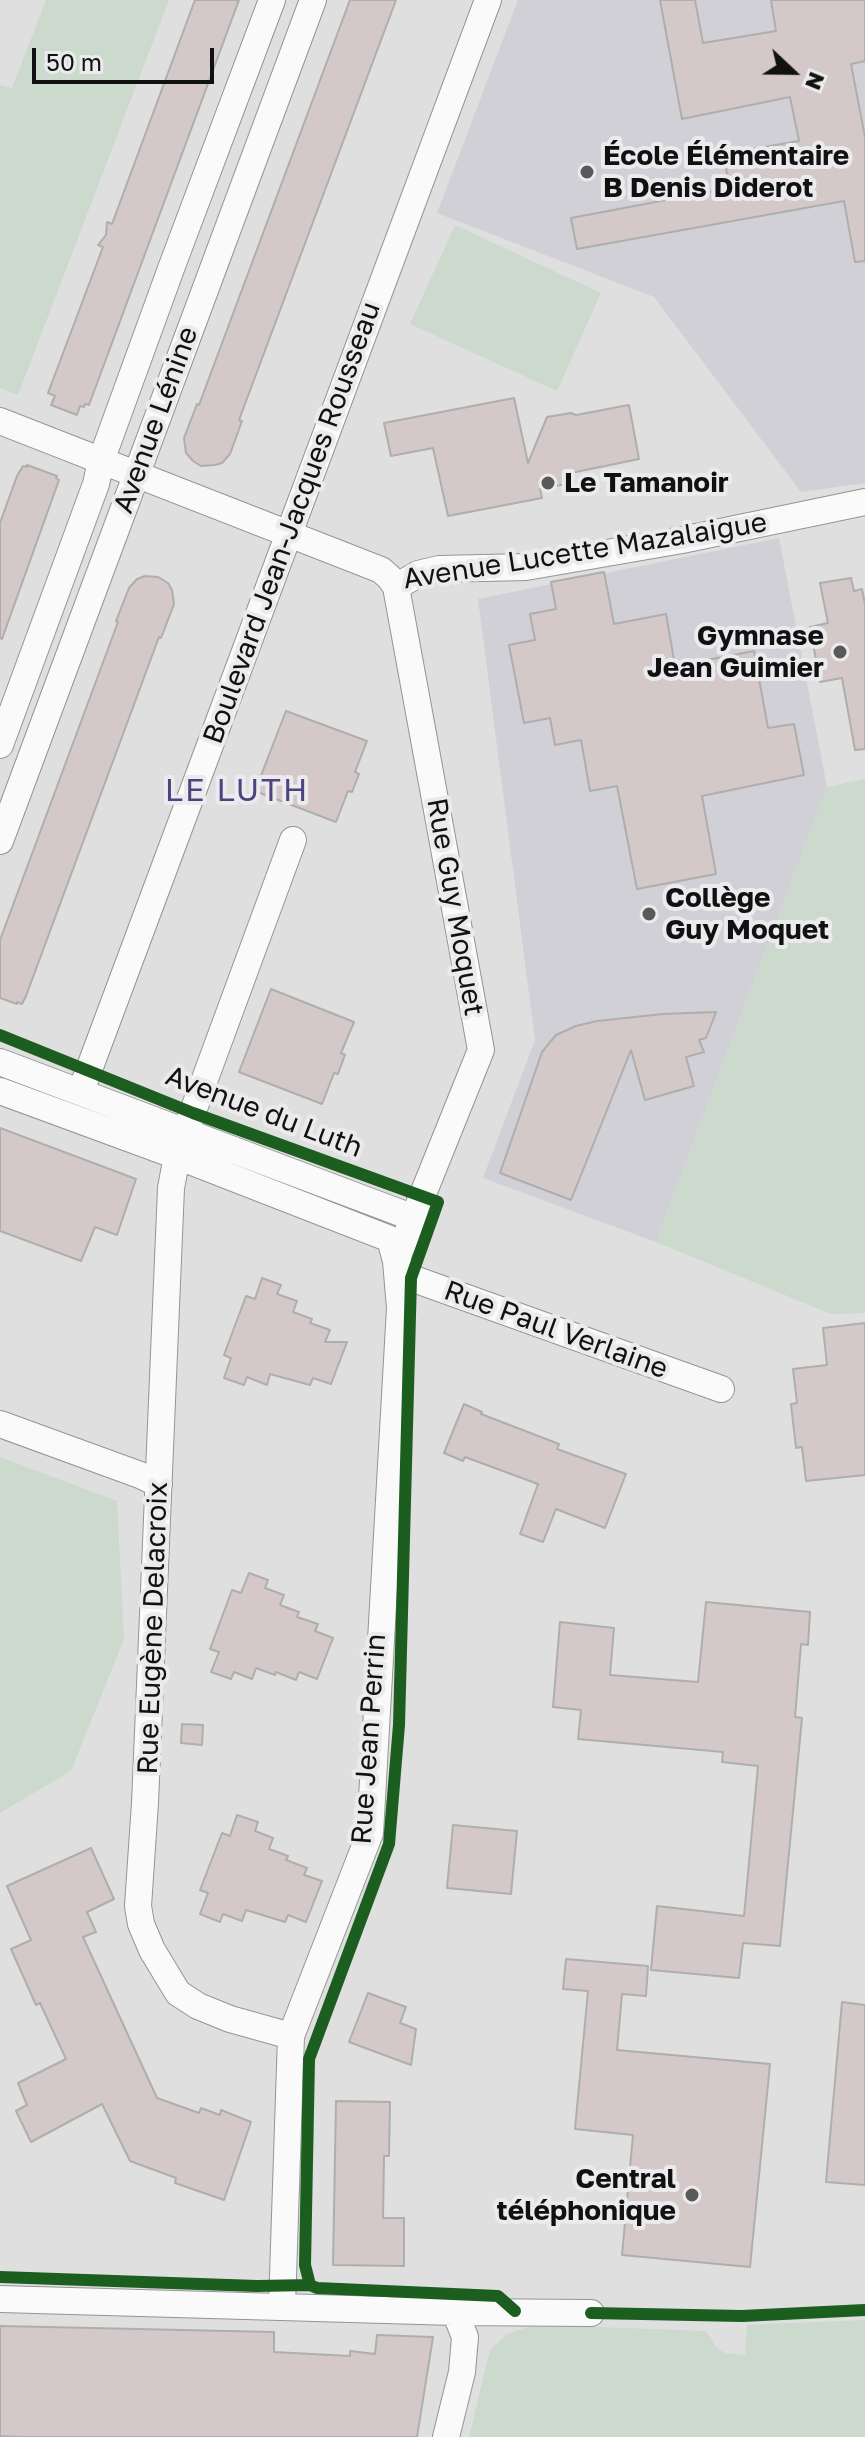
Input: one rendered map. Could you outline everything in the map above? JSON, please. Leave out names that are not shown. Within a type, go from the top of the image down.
[{"type":"street","name":"Avenue Lénine","points":[[0,745],[172,266],[272,0]]},
{"type":"street","name":"Avenue Lénine","points":[[0,841],[313,0]]},
{"type":"street","name":"Boulevard Jean-Jacques Rousseau","points":[[81,1091],[488,0]]},
{"type":"street","name":"Avenue Lucette Mazalaigue","points":[[0,421],[381,570],[396,587],[418,574],[439,569],[526,567],[682,540],[865,502]]},
{"type":"street","name":"Rue Guy Moquet","points":[[396,587],[481,1050],[414,1218]]},
{"type":"street","name":"Rue Eugène Delacroix","points":[[291,2036],[230,2019],[198,2006],[178,1993],[152,1950],[141,1924],[138,1906],[171,1188],[181,1145],[293,840]]},
{"type":"street","name":"Avenue du Luth","points":[[0,1062],[81,1091],[181,1145]]},
{"type":"street","points":[[0,1091],[414,1218],[396,1261]]},
{"type":"street","name":"Rue Paul Verlaine","points":[[181,1145],[390,1239],[396,1261],[411,1278],[721,1389]]},
{"type":"street","name":"Rue Jean Perrin","points":[[282,2306],[291,2036],[370,1833],[400,1308],[396,1261]]},
{"type":"street","points":[[0,1424],[159,1484]]},
{"type":"street","points":[[0,2299],[591,2313]]},
{"type":"street","points":[[446,2437],[462,2372],[465,2337],[455,2312]]},
{"type":"shaded area","points":[[518,0],[865,0],[865,483],[801,492],[654,297],[437,213]]},
{"type":"shaded area","name":"Collège Guy Moquet","points":[[779,538],[827,787],[656,1242],[483,1178],[535,1040],[478,599]]},
{"type":"green space","points":[[46,0],[169,0],[18,395],[0,388],[0,85],[12,88]]},
{"type":"green space","points":[[455,225],[601,293],[557,391],[410,324]]},
{"type":"green space","points":[[865,779],[865,1313],[831,1314],[656,1242],[827,787]]},
{"type":"green space","points":[[0,1457],[117,1501],[124,1639],[71,1771],[0,1813]]},
{"type":"green space","points":[[865,2320],[865,2437],[469,2437],[490,2350],[507,2334],[528,2327],[706,2331],[716,2347],[725,2353],[745,2355],[747,2325]]},
{"type":"building","points":[[195,0],[239,0],[89,405],[80,406],[77,415],[51,405],[55,396],[48,393],[103,247],[98,245],[106,235],[107,222],[112,224]]},
{"type":"building","points":[[350,0],[396,0],[239,420],[242,421],[230,454],[222,463],[201,466],[186,453],[184,438]]},
{"type":"building","points":[[660,0],[695,0],[703,43],[776,31],[771,0],[865,0],[865,61],[851,64],[865,137],[865,261],[855,262],[844,201],[577,249],[571,218],[730,188],[723,154],[799,141],[790,97],[682,119]]},
{"type":"building","points":[[514,398],[528,463],[547,417],[629,405],[639,459],[571,473],[571,483],[540,489],[542,498],[448,516],[433,448],[391,456],[384,423]]},
{"type":"building","points":[[27,465],[57,476],[59,480],[2,639],[0,523],[17,476]]},
{"type":"building","points":[[604,572],[614,624],[666,614],[675,666],[754,651],[768,728],[794,724],[804,775],[702,796],[716,874],[637,889],[617,786],[590,791],[581,740],[555,745],[550,718],[524,723],[509,645],[535,640],[530,614],[556,609],[551,582]]},
{"type":"building","points":[[145,576],[158,577],[168,583],[174,604],[26,996],[22,1004],[17,1004],[0,998],[0,940],[129,588]]},
{"type":"building","name":"Gymnase Jean Guimier","points":[[851,578],[854,591],[862,589],[865,604],[865,749],[855,750],[842,678],[820,682],[810,627],[828,623],[820,583]]},
{"type":"building","points":[[286,711],[367,741],[355,772],[359,774],[352,792],[348,791],[336,822],[255,791]]},
{"type":"building","points":[[271,989],[354,1022],[341,1053],[345,1055],[338,1074],[334,1073],[322,1104],[239,1072]]},
{"type":"building","points":[[716,1012],[706,1038],[699,1040],[704,1052],[686,1057],[694,1086],[645,1100],[631,1050],[571,1200],[500,1173],[542,1052],[556,1035],[597,1021]]},
{"type":"building","points":[[0,1128],[136,1179],[117,1235],[95,1227],[81,1261],[0,1231]]},
{"type":"building","points":[[262,1278],[281,1285],[277,1294],[297,1301],[293,1312],[312,1319],[310,1323],[330,1330],[325,1342],[347,1342],[331,1384],[313,1378],[310,1385],[270,1374],[267,1385],[247,1377],[244,1385],[224,1378],[231,1358],[224,1355],[246,1296],[255,1299]]},
{"type":"building","points":[[865,1323],[865,1475],[806,1481],[802,1447],[796,1448],[791,1404],[797,1403],[793,1369],[827,1365],[823,1328]]},
{"type":"building","points":[[464,1404],[481,1414],[559,1444],[557,1449],[626,1474],[605,1528],[556,1509],[543,1542],[520,1534],[538,1484],[465,1457],[463,1461],[444,1453]]},
{"type":"building","points":[[249,1573],[268,1580],[265,1588],[284,1595],[280,1605],[299,1612],[297,1617],[318,1624],[315,1631],[333,1638],[317,1679],[299,1672],[296,1680],[256,1668],[252,1679],[234,1672],[231,1679],[211,1672],[219,1652],[210,1649],[232,1590],[241,1593]]},
{"type":"building","points":[[706,1602],[810,1612],[808,1645],[801,1644],[795,1717],[802,1718],[780,1946],[743,1943],[739,1978],[651,1970],[657,1906],[744,1916],[758,1766],[722,1762],[723,1752],[578,1739],[581,1710],[553,1707],[560,1622],[614,1628],[610,1675],[698,1682]]},
{"type":"building","points":[[182,1724],[203,1725],[202,1745],[181,1743]]},
{"type":"building","points":[[237,1815],[258,1822],[255,1831],[273,1838],[269,1849],[307,1868],[304,1875],[322,1881],[306,1922],[288,1915],[285,1922],[246,1910],[242,1921],[223,1914],[220,1922],[200,1914],[208,1893],[200,1890],[222,1833],[230,1836]]},
{"type":"building","points":[[453,1825],[517,1831],[511,1894],[447,1888]]},
{"type":"building","points":[[91,1848],[114,1899],[87,1912],[96,1932],[83,1937],[157,2098],[199,2113],[201,2108],[220,2115],[221,2110],[251,2122],[224,2200],[175,2183],[176,2178],[130,2161],[102,2104],[31,2142],[16,2111],[27,2105],[18,2083],[66,2059],[40,2003],[36,2005],[11,1949],[31,1940],[7,1886]]},
{"type":"building","name":"Central téléphonique","points":[[566,1959],[648,1966],[646,1996],[622,1994],[617,2050],[770,2064],[750,2267],[622,2255],[633,2135],[575,2129],[588,1991],[563,1989]]},
{"type":"building","points":[[368,1993],[406,2007],[400,2023],[416,2029],[411,2065],[349,2042]]},
{"type":"building","points":[[842,2002],[865,2005],[865,2185],[826,2182]]},
{"type":"building","points":[[336,2101],[390,2102],[389,2156],[384,2156],[383,2218],[404,2218],[404,2266],[333,2265]]},
{"type":"building","points":[[0,2326],[274,2332],[274,2352],[350,2356],[350,2351],[375,2354],[377,2335],[433,2337],[417,2437],[22,2437],[0,2436]]},
{"type":"cycle path","points":[[0,1035],[193,1113],[438,1202],[411,1278],[399,1725],[389,1844],[309,2059],[305,2265],[310,2285]]},
{"type":"cycle path","points":[[0,2277],[310,2285],[317,2288],[498,2296],[515,2311]]},
{"type":"cycle path","points":[[591,2313],[742,2316],[865,2310]]},
{"type":"place","name":"École Élémentaire B Denis Diderot","points":[[587,172]]},
{"type":"place","name":"Le Tamanoir","points":[[548,483]]},
{"type":"place","name":"Gymnase Jean Guimier","points":[[840,652]]},
{"type":"place","name":"Collège Guy Moquet","points":[[649,914]]},
{"type":"place","name":"Central téléphonique","points":[[692,2195]]},
{"type":"district","name":"LE LUTH","points":[[237,791]]}]
